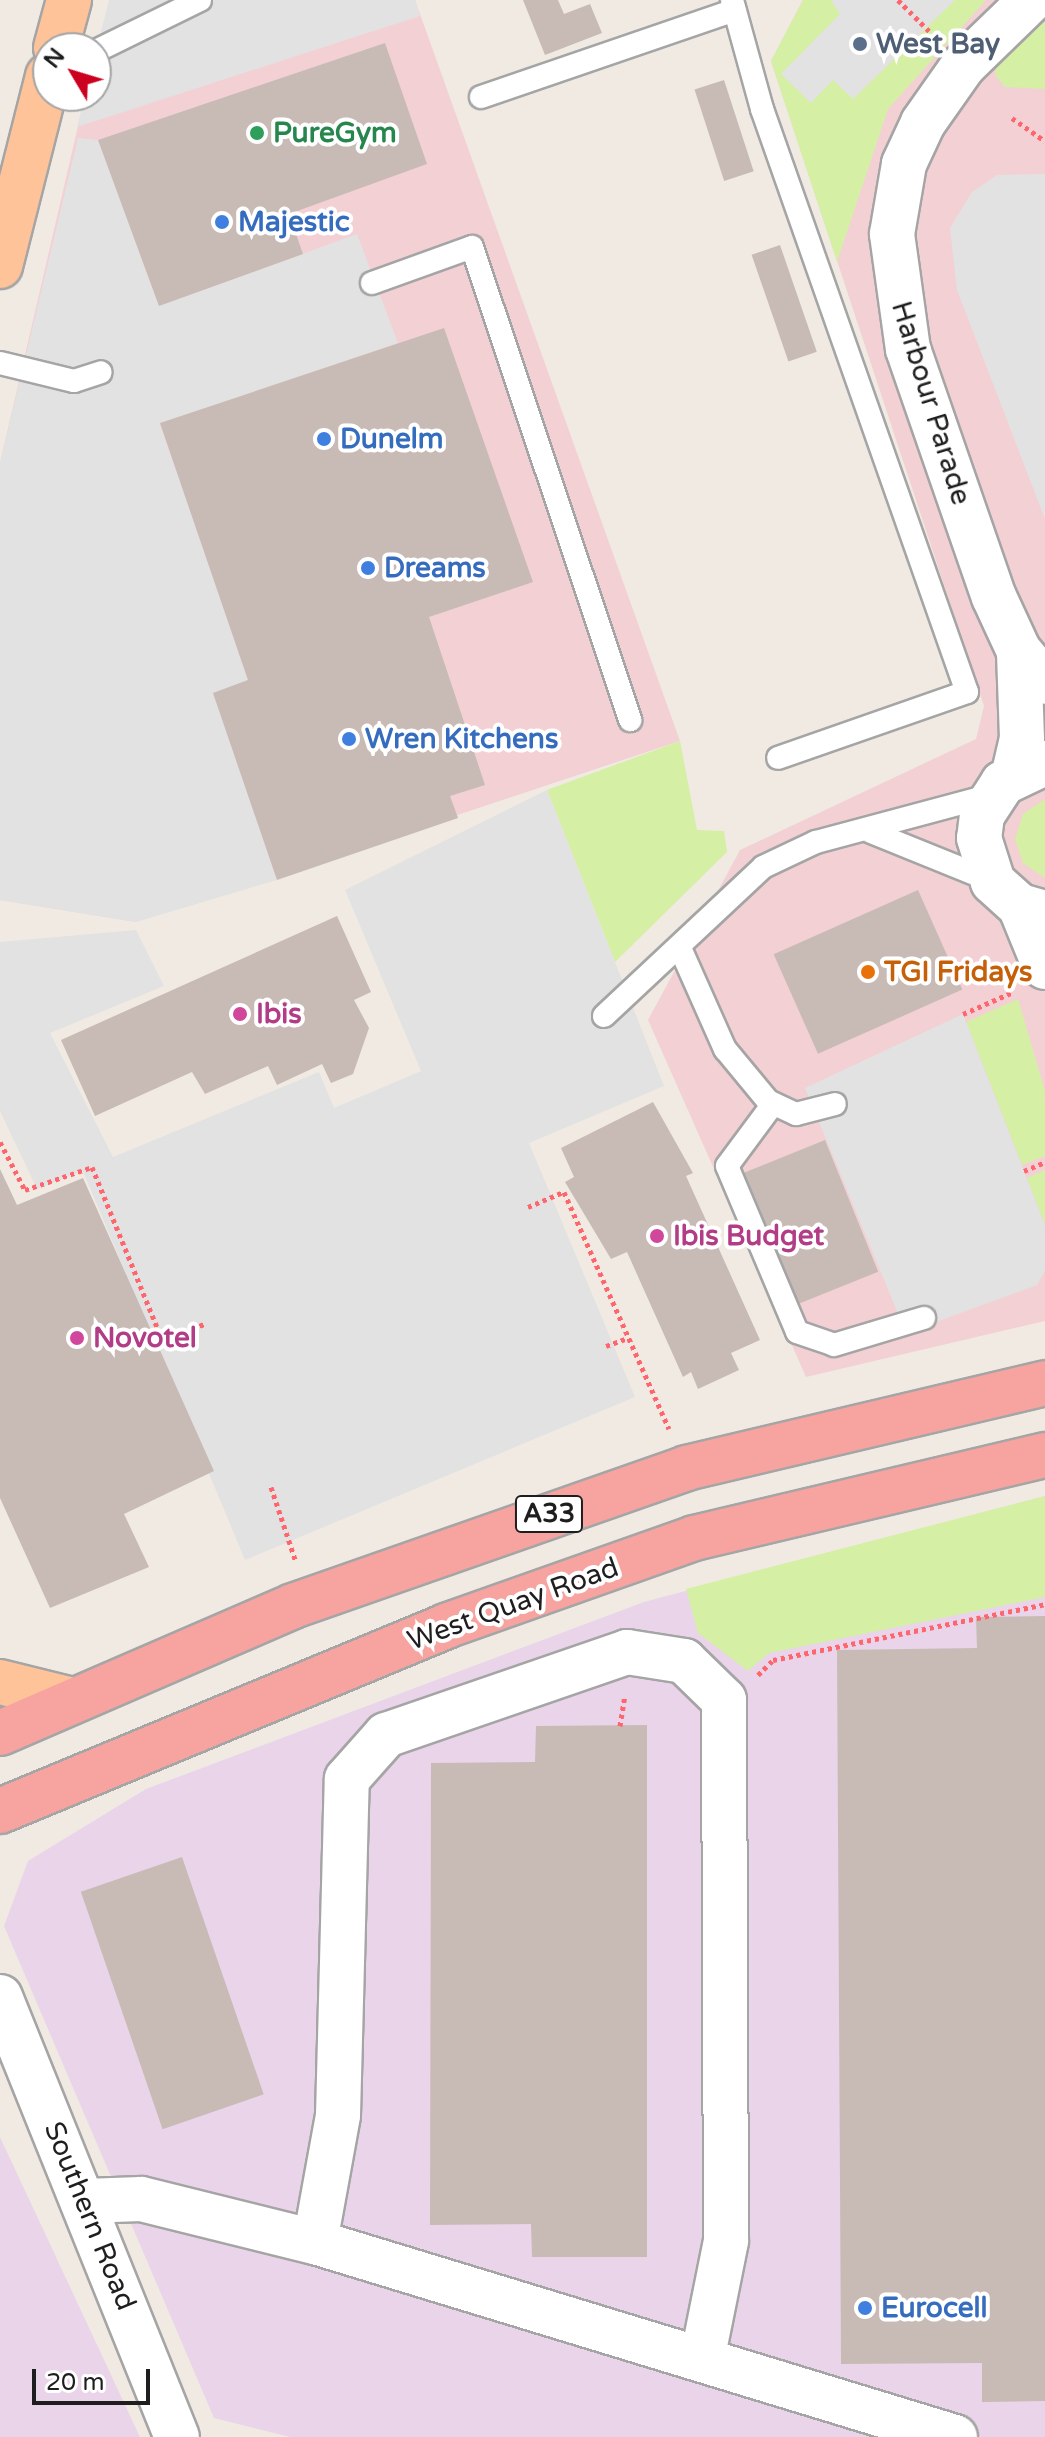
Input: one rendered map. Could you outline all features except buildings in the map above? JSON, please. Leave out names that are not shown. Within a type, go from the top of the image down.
[{"type":"highway","name":"A33","points":[[0,1733],[293,1606],[686,1468],[1045,1383]]},
{"type":"highway","name":"West Quay Road","points":[[0,1811],[446,1626],[694,1538],[1045,1455]]},
{"type":"main road","points":[[60,32],[69,0]]},
{"type":"main road","points":[[0,266],[39,112]]},
{"type":"main road","points":[[0,1682],[72,1700]]},
{"type":"street","name":"Harbour Parade","points":[[1019,900],[979,838],[1017,777],[1032,666],[908,349],[892,234],[904,164],[923,123],[963,66],[1031,0]]},
{"type":"street","points":[[1019,900],[1031,979]]},
{"type":"street","points":[[315,2242],[338,2115],[347,1779],[386,1735],[627,1652],[684,1661],[724,1700],[726,2241],[703,2355]]},
{"type":"street","name":"Southern Road","points":[[0,1997],[85,2201],[177,2437]]},
{"type":"street","points":[[85,2201],[141,2199],[315,2242],[703,2355],[955,2437]]},
{"type":"lane","points":[[112,43],[200,0]]},
{"type":"lane","points":[[481,97],[733,5],[967,692],[778,758]]},
{"type":"lane","points":[[372,283],[472,247],[630,720]]},
{"type":"lane","points":[[0,363],[74,381],[101,372]]},
{"type":"lane","points":[[604,1016],[763,867],[816,842],[871,832],[1017,777]]},
{"type":"lane","points":[[871,832],[1019,900]]},
{"type":"lane","points":[[680,948],[725,1049],[773,1104],[796,1114],[835,1104]]},
{"type":"lane","points":[[773,1104],[727,1166],[797,1332],[834,1345],[924,1318]]},
{"type":"path","points":[[898,0],[947,49]]},
{"type":"path","points":[[1012,118],[1045,141]]},
{"type":"path","points":[[963,1014],[1031,979]]},
{"type":"path","points":[[0,1142],[25,1190],[92,1167],[163,1342],[204,1324]]},
{"type":"path","points":[[1024,1171],[1045,1162]]},
{"type":"path","points":[[528,1207],[564,1192],[675,1441]]},
{"type":"path","points":[[606,1346],[628,1338]]},
{"type":"path","points":[[271,1487],[300,1577]]},
{"type":"path","points":[[724,1700],[773,1660],[1045,1604]]},
{"type":"shaded area","points":[[109,0],[415,0],[680,741],[136,922],[0,900],[0,463],[81,112],[112,112],[112,32],[105,32]]},
{"type":"shaded area","points":[[109,0],[415,0],[420,16],[77,127],[81,112],[112,112],[112,32],[101,32]]},
{"type":"shaded area","points":[[803,0],[1045,0],[1045,1321],[806,1377],[648,1020],[740,850],[976,739],[984,706],[771,61]]},
{"type":"shaded area","name":"West Bay","points":[[831,0],[955,0],[853,99],[833,80],[811,103],[781,74],[840,14]]},
{"type":"shaded area","points":[[78,138],[98,140],[159,306],[357,234],[398,343],[160,424],[248,680],[213,693],[277,880],[136,922],[0,900],[0,463]]},
{"type":"shaded area","points":[[1045,174],[1045,519],[957,290],[950,228],[972,192],[997,175]]},
{"type":"shaded area","points":[[547,790],[664,1086],[529,1143],[635,1397],[245,1560],[83,1171],[37,1189],[0,1111],[0,942],[136,930],[164,986],[50,1033],[113,1157],[319,1072],[334,1108],[421,1071],[345,890]]},
{"type":"shaded area","points":[[963,1014],[1045,1225],[1045,1271],[1037,1285],[906,1333],[805,1088]]},
{"type":"shaded area","points":[[1045,1496],[1045,2437],[290,2437],[214,2418],[4,1926],[28,1861],[146,1789],[644,1602]]},
{"type":"shaded area","points":[[0,2137],[140,2437],[0,2437]]},
{"type":"green space","points":[[803,0],[986,0],[888,109],[837,262],[771,61]]},
{"type":"green space","points":[[1045,17],[1045,89],[1005,87],[995,75],[997,63]]},
{"type":"green space","points":[[680,741],[697,830],[724,831],[727,852],[615,962],[547,790]]},
{"type":"green space","points":[[1045,799],[1045,878],[1023,863],[1015,839],[1023,814]]},
{"type":"green space","points":[[1018,999],[1045,1091],[1045,1156],[1022,1165],[966,1022]]},
{"type":"green space","points":[[1045,1170],[1045,1225],[1027,1178]]},
{"type":"green space","points":[[1045,1496],[1045,1597],[769,1653],[748,1671],[698,1633],[686,1589]]},
{"type":"place","name":"West Bay","points":[[860,44]]},
{"type":"place","name":"PureGym","points":[[257,133]]},
{"type":"place","name":"Majestic","points":[[222,222]]},
{"type":"place","name":"Dunelm","points":[[324,439]]},
{"type":"place","name":"Dreams","points":[[368,568]]},
{"type":"place","name":"Wren Kitchens","points":[[349,739]]},
{"type":"place","name":"TGI Fridays","points":[[868,972]]},
{"type":"place","name":"Ibis","points":[[240,1014]]},
{"type":"place","name":"Ibis Budget","points":[[657,1236]]},
{"type":"place","name":"Novotel","points":[[77,1338]]},
{"type":"place","name":"Eurocell","points":[[865,2308]]}]
